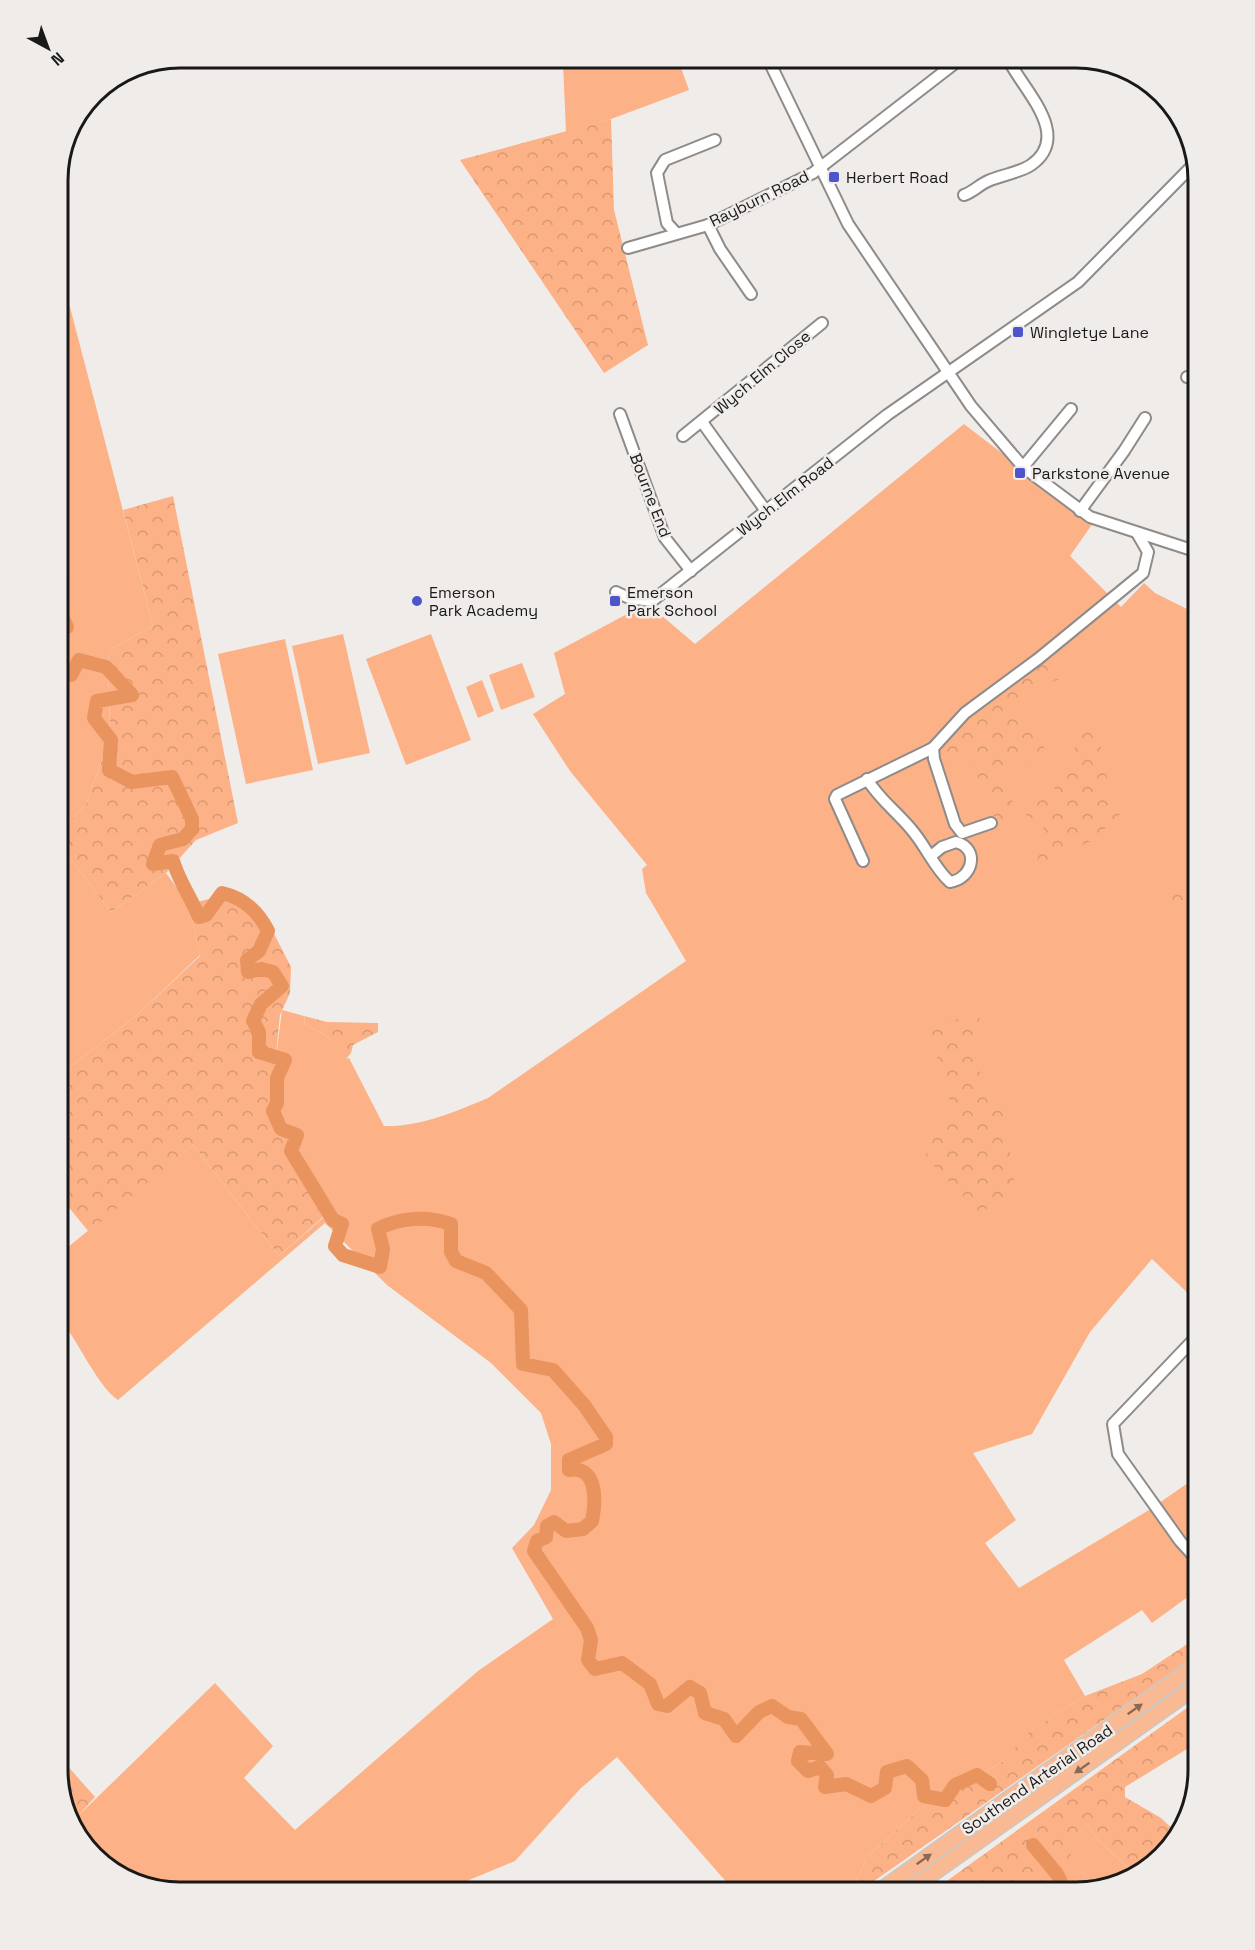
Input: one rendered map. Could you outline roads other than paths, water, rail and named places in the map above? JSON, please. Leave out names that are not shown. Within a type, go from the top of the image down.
[{"type":"highway","name":"Southend Arterial Road","points":[[892,1882],[1188,1671]]},
{"type":"highway","name":"Southend Arterial Road","points":[[920,1882],[1188,1692]]},
{"type":"street","points":[[772,68],[861,247],[949,370],[971,406],[1023,466],[1080,511],[1090,517],[1188,549]]},
{"type":"street","points":[[820,166],[949,68]]},
{"type":"street","points":[[964,195],[988,181],[1029,166],[1043,153],[1047,143],[1048,134],[1043,116],[1014,68]]},
{"type":"street","points":[[676,233],[667,223],[657,173],[664,160],[715,140]]},
{"type":"street","name":"Rayburn Road","points":[[628,248],[708,225],[813,172],[820,166]]},
{"type":"street","points":[[949,370],[1035,314],[1078,282],[1187,171]]},
{"type":"street","points":[[708,225],[720,249],[751,294]]},
{"type":"street","name":"Wych Elm Close","points":[[682,436],[822,323]]},
{"type":"street","name":"Wych Elm Road","points":[[616,592],[629,598],[652,601],[949,370]]},
{"type":"street","points":[[1023,466],[1071,409]]},
{"type":"street","name":"Bourne End","points":[[620,414],[665,538],[691,571]]},
{"type":"street","points":[[1080,511],[1145,418]]},
{"type":"street","name":"Wych Elm Close","points":[[702,422],[766,511]]},
{"type":"street","points":[[863,861],[835,800],[837,795],[867,778],[933,748],[965,713],[1038,659],[1143,573],[1148,552],[1137,533]]},
{"type":"street","points":[[1148,552],[1167,543]]},
{"type":"street","points":[[933,748],[934,759],[955,824],[962,832],[991,823]]},
{"type":"street","points":[[867,778],[877,796],[911,828],[931,856]]},
{"type":"street","points":[[1188,1345],[1113,1424],[1113,1434],[1118,1454],[1188,1550]]},
{"type":"waterway","points":[[68,675],[71,675],[79,660],[106,667],[132,695],[97,701],[94,718],[111,740],[109,770],[132,782],[172,777],[192,819],[192,829],[183,839],[160,845],[153,864],[173,861],[199,917],[206,915],[222,893],[250,906],[268,931],[259,951],[247,960],[248,972],[261,969],[273,972],[282,986],[261,1004],[253,1021],[259,1032],[259,1052],[285,1060],[277,1078],[277,1103],[273,1111],[281,1129],[297,1135],[291,1151],[333,1220],[342,1224],[335,1246],[343,1255],[380,1267],[383,1249],[378,1229],[395,1222],[414,1219],[451,1224],[451,1252],[456,1261],[486,1273],[521,1310],[523,1364],[553,1370],[584,1405],[606,1437],[606,1444],[569,1460],[569,1470],[585,1473],[593,1486],[592,1521],[583,1529],[566,1531],[554,1522],[547,1526],[546,1537],[537,1541],[534,1551],[587,1628],[591,1640],[588,1660],[595,1669],[622,1663],[650,1684],[658,1704],[667,1706],[690,1687],[700,1693],[705,1713],[724,1719],[736,1736],[759,1712],[772,1706],[788,1717],[801,1719],[827,1754],[800,1752],[798,1761],[808,1771],[820,1767],[827,1775],[825,1787],[846,1784],[871,1796],[885,1788],[887,1772],[907,1766],[922,1780],[924,1796],[945,1800],[955,1785],[977,1775],[990,1784]]},
{"type":"waterway","points":[[1033,1845],[1061,1882]]},
{"type":"place","name":"Herbert Road","points":[[834,177]]},
{"type":"place","name":"Wingletye Lane","points":[[1018,332]]},
{"type":"place","name":"Parkstone Avenue","points":[[1020,473]]},
{"type":"place","name":"Emerson Park Academy","points":[[417,601]]},
{"type":"place","name":"Emerson Park School","points":[[615,601]]}]
